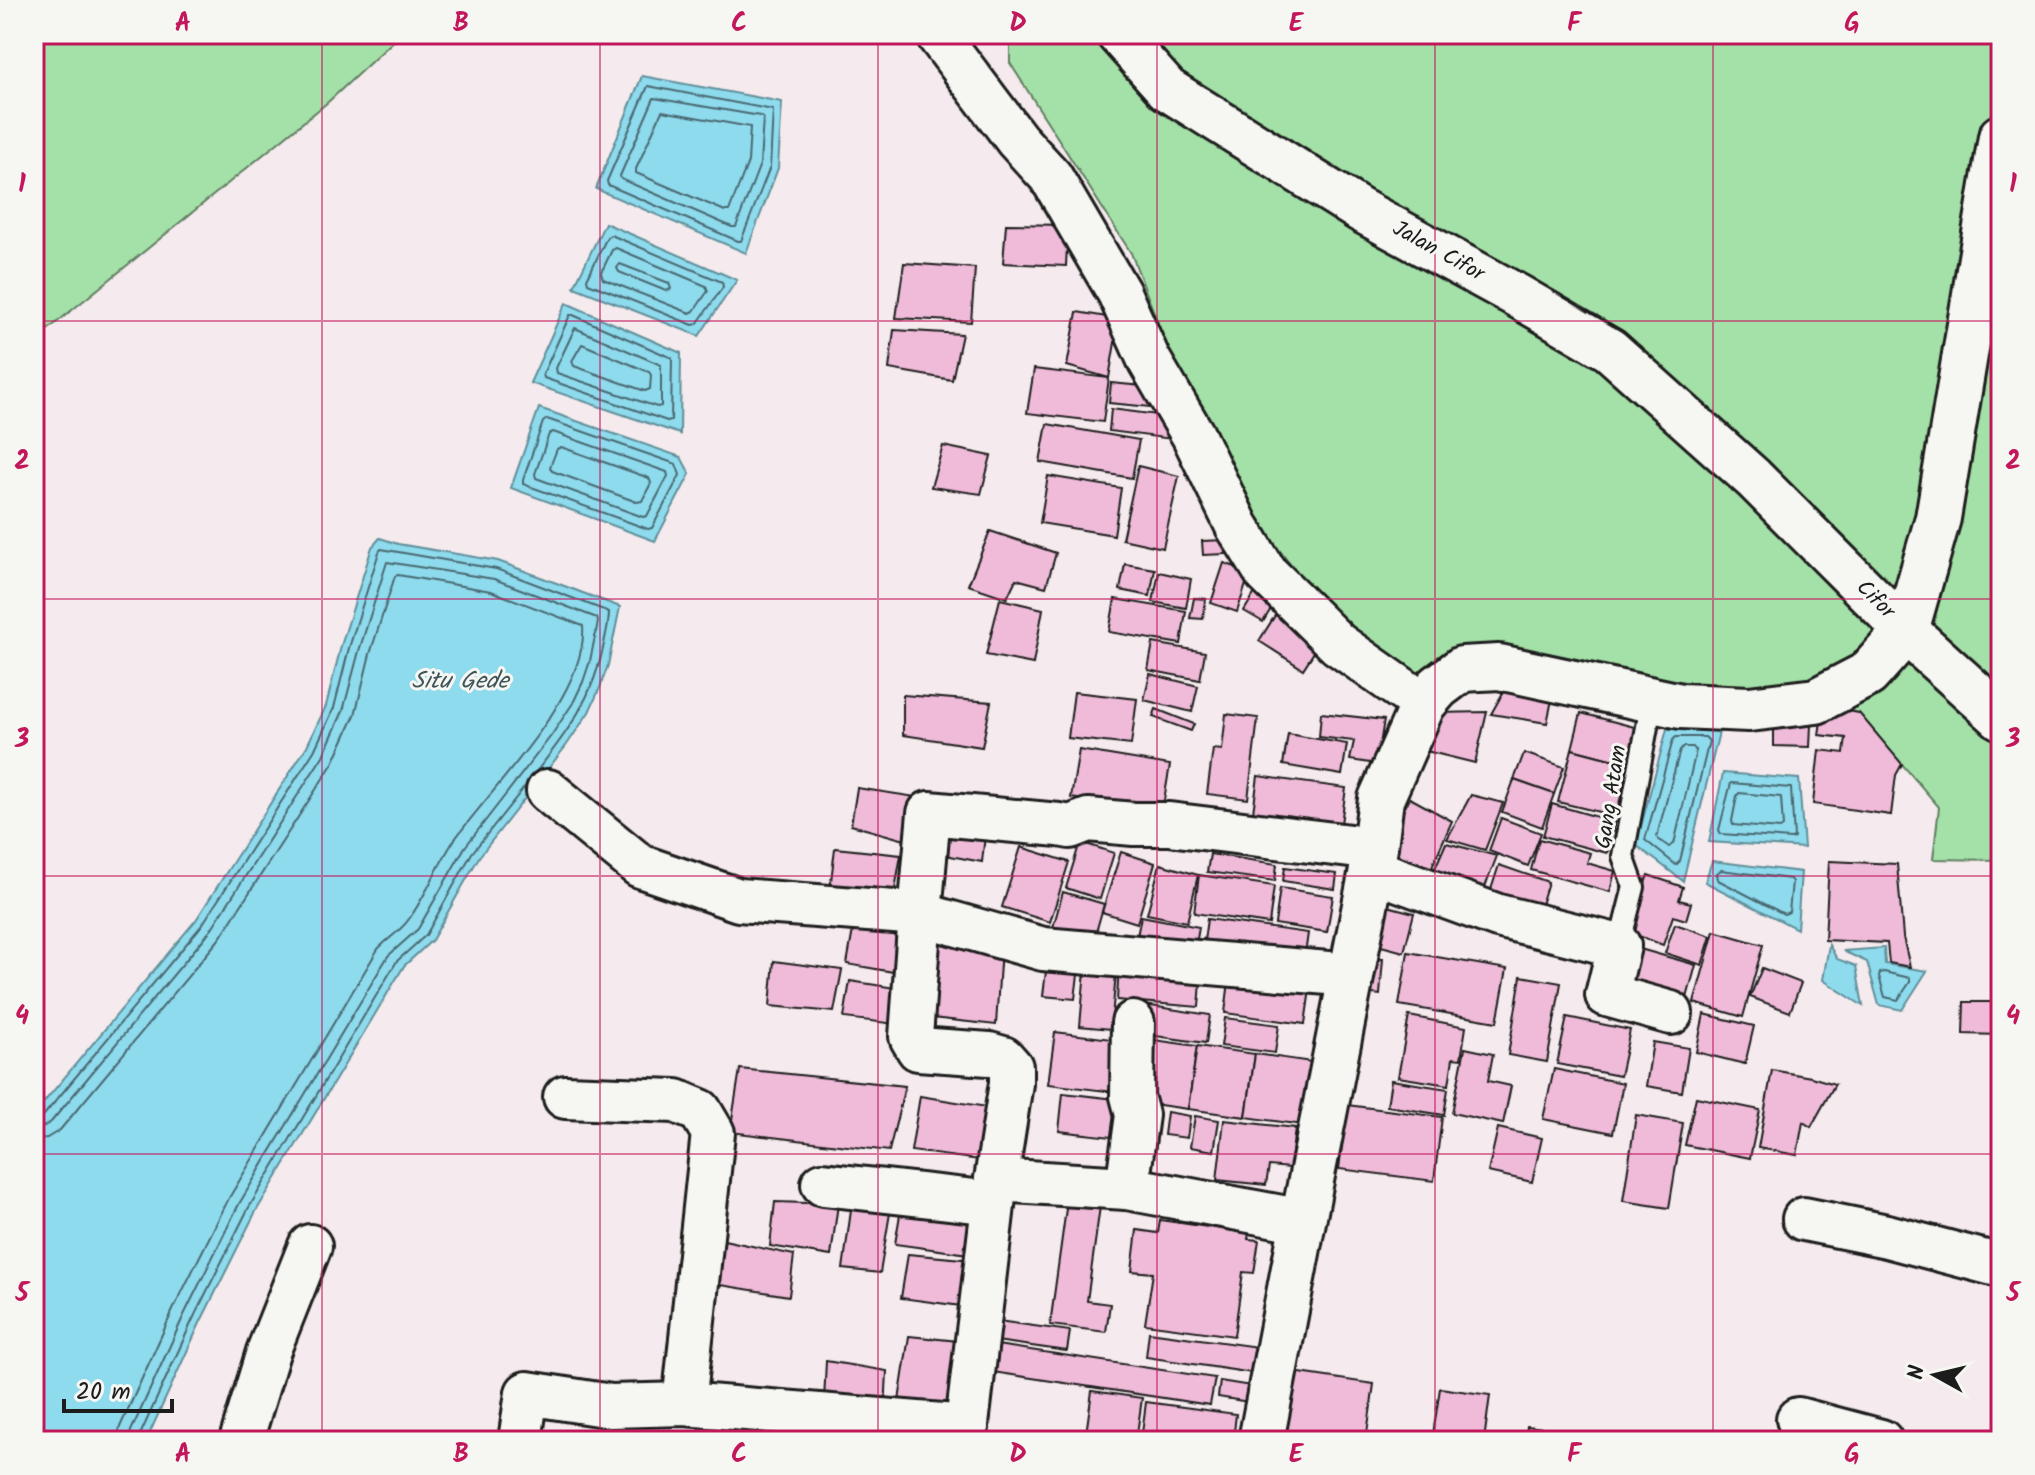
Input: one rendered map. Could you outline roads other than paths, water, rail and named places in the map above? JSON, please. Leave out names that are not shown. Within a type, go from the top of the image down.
[{"type":"street","points":[[937,34],[1017,140],[1051,177],[1119,293],[1149,360],[1193,435],[1237,526],[1266,573],[1338,644],[1423,704]]},
{"type":"street","name":"Jalan Cifor","points":[[1118,34],[1167,89],[1360,210],[1610,350],[1753,478]]},
{"type":"street","points":[[1261,1441],[1374,860],[1381,799],[1423,704],[1438,687],[1462,669],[1499,667],[1681,706],[1749,709],[1816,701],[1868,674],[1906,631],[1938,518],[2001,137]]},
{"type":"street","name":"Cifor","points":[[1753,478],[1906,631],[2001,717]]},
{"type":"street","points":[[548,791],[640,866],[739,900],[920,914],[1043,949],[1352,975]]},
{"type":"street","points":[[520,1441],[527,1393],[608,1423],[684,1404],[966,1434],[1011,1067],[1003,1058],[989,1054],[918,1049],[911,1037],[929,813],[1070,827],[1088,820],[1169,824],[1374,860],[1498,916],[1619,946],[1607,995],[1671,1013]]},
{"type":"street","points":[[1127,1188],[1137,1115],[1132,1096],[1133,1023]]},
{"type":"street","points":[[565,1097],[676,1101],[700,1111],[713,1133],[684,1404]]},
{"type":"street","points":[[823,1184],[995,1191],[1127,1188],[1303,1221]]},
{"type":"street","points":[[1804,1219],[1887,1236],[2001,1266]]},
{"type":"street","points":[[241,1441],[268,1352],[310,1246]]},
{"type":"street","points":[[1798,1419],[1881,1441]]},
{"type":"lane","name":"Gang Atam","points":[[1619,946],[1634,887],[1623,856],[1652,700]]},
{"type":"water","points":[[642,76],[782,102],[778,168],[746,253],[596,189]]},
{"type":"water","points":[[605,223],[737,280],[699,336],[574,287]]},
{"type":"water","points":[[566,303],[681,353],[680,434],[530,383]]},
{"type":"water","points":[[539,408],[681,457],[690,474],[655,541],[511,488]]},
{"type":"water","name":"Situ Gede","points":[[380,538],[398,544],[498,561],[620,607],[600,688],[589,712],[566,746],[479,857],[432,940],[404,966],[255,1213],[146,1441],[34,1441],[34,1114],[196,920],[307,746],[326,706],[372,547]]},
{"type":"water","points":[[1720,728],[1683,881],[1636,845],[1667,729]]},
{"type":"water","points":[[1723,773],[1799,779],[1804,848],[1709,842]]},
{"type":"water","points":[[1712,861],[1801,872],[1797,929],[1705,882]]},
{"type":"water","points":[[1829,945],[1837,959],[1856,966],[1863,1006],[1823,980]]},
{"type":"water","points":[[1884,948],[1885,964],[1927,971],[1902,1010],[1879,1005],[1867,962],[1843,951]]}]
